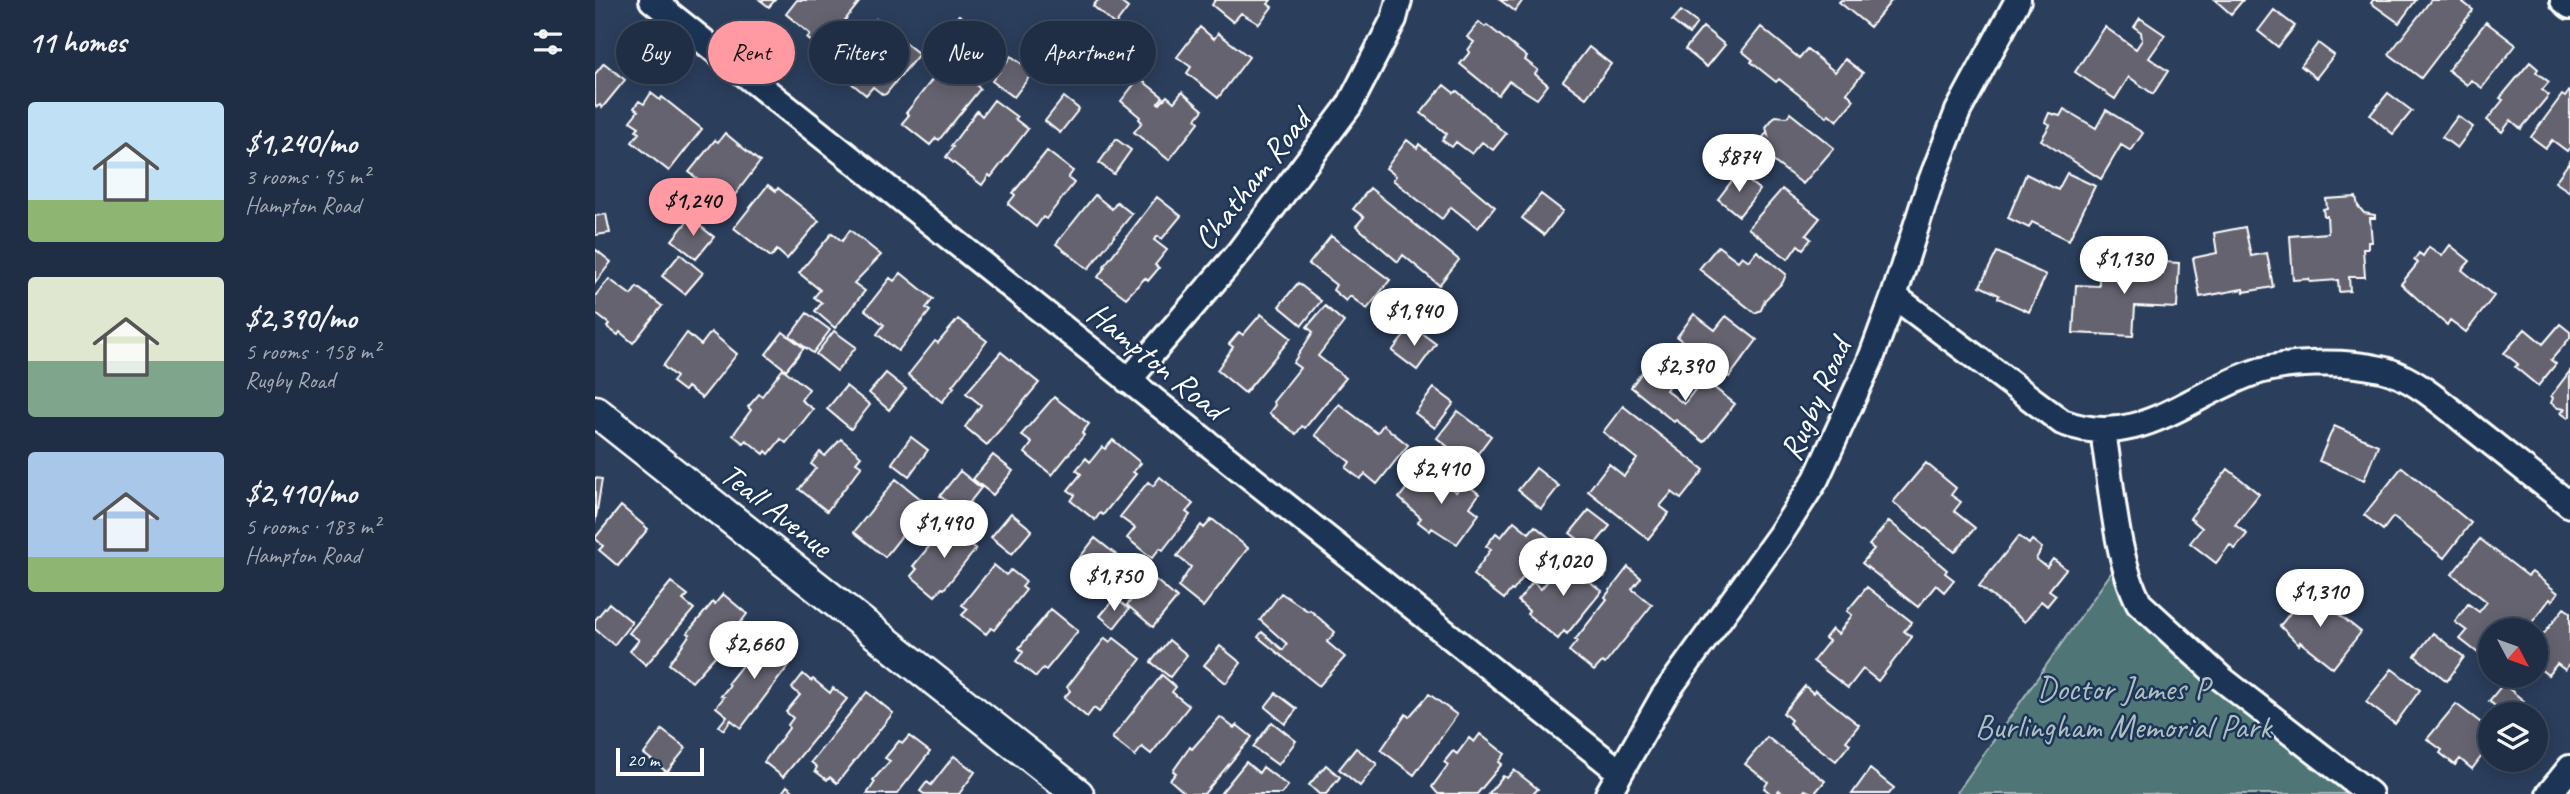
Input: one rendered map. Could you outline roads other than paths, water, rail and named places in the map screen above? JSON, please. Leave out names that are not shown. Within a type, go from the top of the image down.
[{"type":"street","name":"Hampton Road","points":[[652,0],[1128,381],[1614,783]]},
{"type":"street","name":"Chatham Road","points":[[1128,381],[1239,252],[1349,106],[1394,19],[1399,0]]},
{"type":"street","name":"Rugby Road","points":[[1614,783],[1663,697],[1780,535],[1816,479],[1870,361],[1929,186],[1958,111],[2018,0]]},
{"type":"street","points":[[2563,0],[2570,6]]},
{"type":"street","points":[[1894,296],[2062,422],[2081,430],[2103,432],[2146,424],[2252,373],[2316,362],[2383,369],[2408,381],[2447,408],[2570,505]]},
{"type":"street","name":"Teall Avenue","points":[[595,411],[1078,794]]},
{"type":"street","points":[[2103,432],[2123,556],[2131,587],[2139,603],[2222,679],[2370,794]]},
{"type":"street","points":[[2549,794],[2570,768]]},
{"type":"park label","name":"Doctor James P Burlingham Memorial Park","points":[[2123,707]]}]
